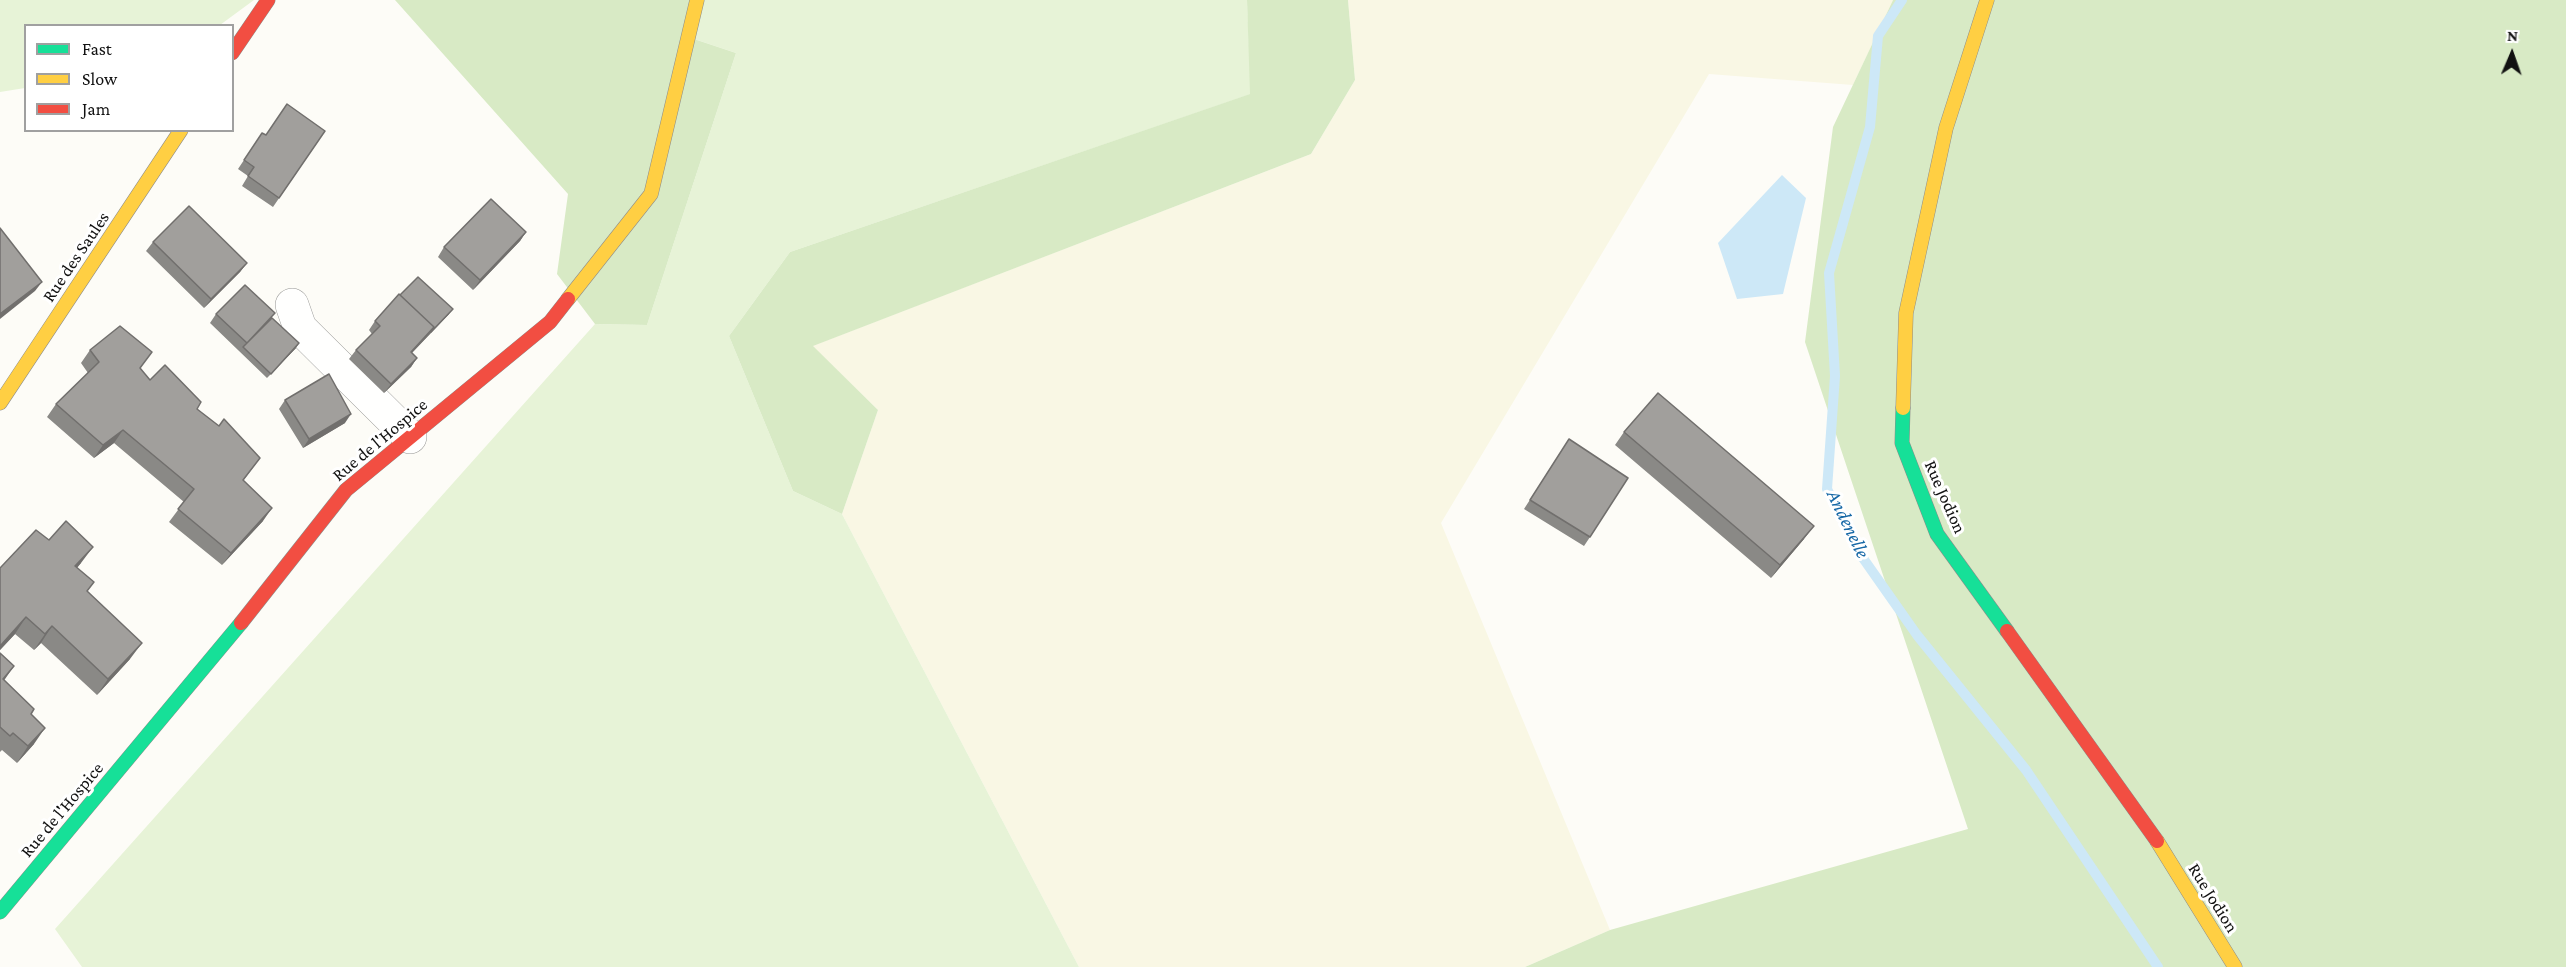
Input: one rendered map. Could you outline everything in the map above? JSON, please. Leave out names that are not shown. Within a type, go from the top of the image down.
[{"type":"street","points":[[234,50],[268,0]]},
{"type":"street","name":"Rue de l'Hospice","points":[[0,912],[216,655],[346,490],[550,322],[651,194],[697,0]]},
{"type":"street","name":"Rue Jodion","points":[[1987,0],[1946,128],[1906,314],[1902,443],[1937,534],[2149,829],[2235,967]]},
{"type":"street","name":"Rue des Saules","points":[[0,403],[180,132]]},
{"type":"street","points":[[292,305],[300,328],[410,437]]},
{"type":"shaded area","points":[[1348,0],[1893,0],[1853,85],[1709,74],[1441,523],[1610,930],[1525,967],[1079,967],[842,514],[878,410],[812,346],[1311,154],[1355,80]]},
{"type":"green space","points":[[0,0],[254,0],[221,24],[24,24],[24,88],[0,92]]},
{"type":"green space","points":[[395,0],[696,0],[688,37],[736,53],[647,325],[595,324],[557,274],[568,194]]},
{"type":"green space","points":[[697,0],[1247,0],[1251,94],[790,252],[729,336],[793,491],[842,514],[1079,967],[82,967],[55,929],[595,324],[647,325],[736,53],[688,37]]},
{"type":"green space","points":[[1247,0],[1348,0],[1355,80],[1311,154],[813,346],[878,410],[842,514],[793,491],[729,336],[790,252],[1250,94]]},
{"type":"green space","points":[[1893,0],[2566,0],[2566,967],[1525,967],[1610,930],[1968,829],[1805,342],[1833,127]]},
{"type":"water","points":[[1782,175],[1806,198],[1783,294],[1737,299],[1718,243]]},
{"type":"building","points":[[287,104],[325,131],[279,198],[248,176],[254,167],[244,160],[262,133],[266,135]]},
{"type":"building","points":[[491,199],[526,232],[480,280],[444,247]]},
{"type":"building","points":[[189,206],[247,263],[211,299],[153,242]]},
{"type":"building","points":[[0,228],[42,282],[0,314]]},
{"type":"building","points":[[418,277],[453,309],[431,332],[434,327],[400,295]]},
{"type":"building","points":[[245,285],[275,313],[247,343],[216,314]]},
{"type":"building","points":[[399,294],[434,327],[411,352],[417,358],[391,384],[356,350],[380,326],[375,321]]},
{"type":"building","points":[[272,318],[299,343],[271,374],[243,347]]},
{"type":"building","points":[[120,326],[152,352],[140,368],[150,380],[165,365],[201,402],[197,409],[219,426],[224,419],[260,458],[243,480],[272,508],[231,553],[178,509],[194,489],[123,430],[103,445],[56,404],[99,362],[90,350]]},
{"type":"building","points":[[329,374],[351,414],[309,439],[285,400]]},
{"type":"building","points":[[1658,393],[1814,526],[1780,565],[1624,432]]},
{"type":"building","points":[[1569,439],[1628,478],[1590,537],[1530,500]]},
{"type":"building","points":[[66,521],[93,547],[75,566],[94,582],[87,591],[142,643],[108,679],[52,626],[45,634],[26,617],[0,646],[0,568],[36,530],[49,540]]},
{"type":"building","points":[[0,653],[14,666],[3,679],[34,709],[31,714],[45,728],[28,746],[13,733],[10,736],[0,727]]},
{"type":"waterway","name":"Andenelle","points":[[1902,0],[1878,36],[1870,127],[1829,273],[1835,376],[1827,489],[1858,551],[1917,635],[2026,770],[2158,967]]},
{"type":"traffic: fast","points":[[1903,408],[1902,443],[1937,534],[2007,631]]},
{"type":"traffic: fast","points":[[0,912],[241,623]]},
{"type":"traffic: slow","points":[[568,299],[651,194],[697,0]]},
{"type":"traffic: slow","points":[[1903,408],[1906,313],[1946,128],[1987,0]]},
{"type":"traffic: slow","points":[[0,403],[180,132]]},
{"type":"traffic: slow","points":[[2157,841],[2235,967]]},
{"type":"traffic: jam","points":[[234,50],[268,0]]},
{"type":"traffic: jam","points":[[241,623],[346,490],[550,322],[568,299]]},
{"type":"traffic: jam","points":[[2007,631],[2157,841]]}]
